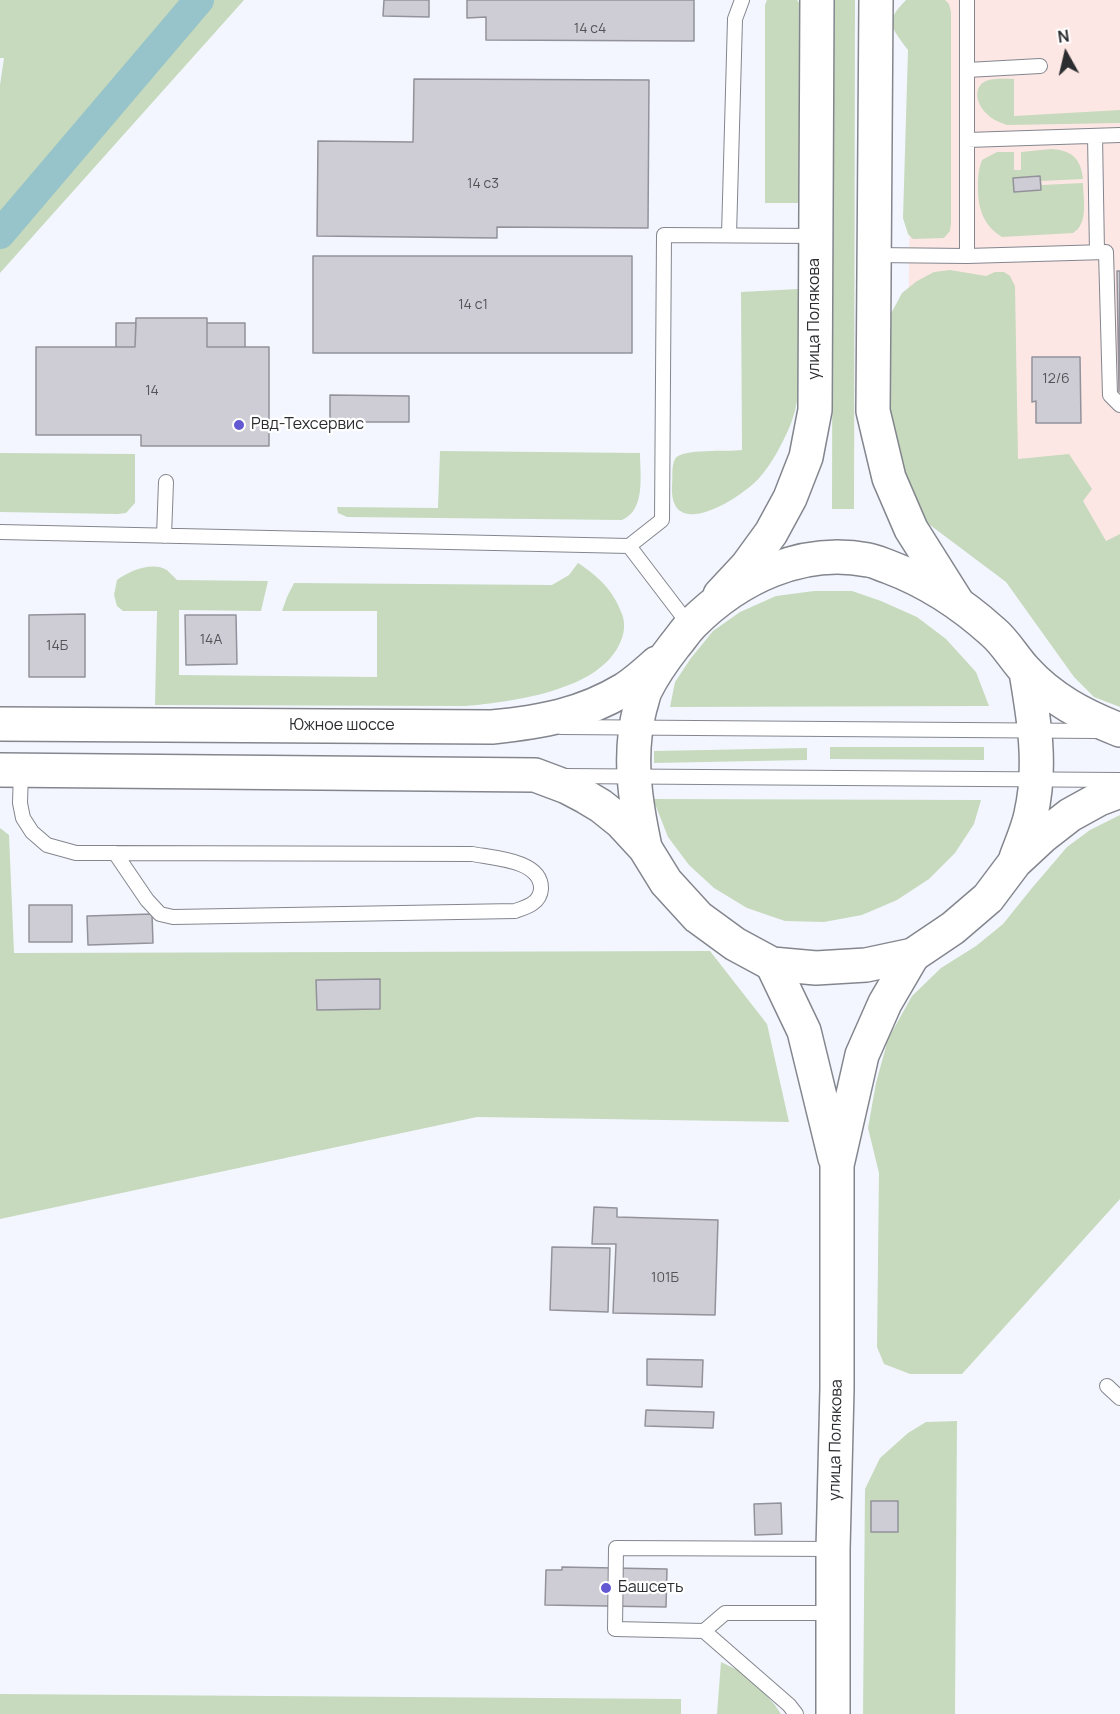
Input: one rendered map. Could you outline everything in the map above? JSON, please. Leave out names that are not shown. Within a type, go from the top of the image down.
[{"type":"main road","name":"улица Полякова","points":[[700,617],[747,566],[771,533],[790,498],[806,457],[815,410],[817,0]]},
{"type":"main road","points":[[876,0],[873,411],[889,478],[911,529],[957,602]]},
{"type":"main road","name":"Южное шоссе","points":[[645,848],[636,805],[634,776],[635,728],[645,692],[666,657],[700,617],[746,581],[783,565],[827,557],[870,560],[908,574],[957,602],[995,634],[1026,672],[1057,699],[1089,718],[1120,730]]},
{"type":"main road","name":"Южное шоссе","points":[[0,724],[492,727],[538,722],[580,711],[625,689],[666,657]]},
{"type":"main road","name":"Южное шоссе","points":[[1015,862],[1031,815],[1036,780],[1036,730],[1026,672]]},
{"type":"main road","name":"Южное шоссе","points":[[10,770],[535,775],[567,787],[601,806],[621,822],[645,848],[666,882],[698,917],[735,944],[772,964],[816,968],[866,965],[913,955],[953,928],[988,898],[1015,862],[1043,836],[1070,815],[1120,791]]},
{"type":"main road","name":"улица Полякова","points":[[833,1714],[837,1166],[862,1055],[885,1003],[913,955]]},
{"type":"main road","name":"улица Полякова","points":[[772,964],[804,1031],[837,1166]]},
{"type":"lane","points":[[729,236],[735,19],[742,0]]},
{"type":"lane","points":[[967,0],[967,256]]},
{"type":"lane","points":[[967,70],[1040,66]]},
{"type":"lane","points":[[967,141],[1120,135]]},
{"type":"lane","points":[[1095,136],[1108,252],[1110,395],[1120,405]]},
{"type":"lane","points":[[0,532],[629,546],[662,520],[664,235],[816,236]]},
{"type":"lane","points":[[874,255],[967,256],[1108,252]]},
{"type":"lane","points":[[164,536],[166,482]]},
{"type":"lane","points":[[629,546],[700,617]]},
{"type":"lane","points":[[492,727],[1120,730]]},
{"type":"lane","points":[[10,770],[23,818],[32,832],[47,845],[75,853],[115,853],[472,854],[507,860],[530,867],[539,877],[541,889],[538,899],[529,906],[515,911],[173,917],[160,914],[147,900],[115,853]]},
{"type":"lane","points":[[535,775],[1120,780]]},
{"type":"lane","points":[[1107,1386],[1120,1398]]},
{"type":"lane","points":[[796,1714],[789,1705],[704,1631],[615,1629],[616,1548],[834,1550]]},
{"type":"lane","points":[[704,1631],[725,1613],[834,1613]]},
{"type":"shaded area","points":[[913,0],[1120,0],[1120,648],[907,399]]},
{"type":"green space","points":[[0,0],[244,0],[0,273],[0,85],[4,58],[0,58]]},
{"type":"green space","points":[[767,0],[797,0],[800,4],[799,203],[765,203],[765,5]]},
{"type":"green space","points":[[833,0],[855,0],[854,509],[832,509]]},
{"type":"green space","points":[[906,0],[945,0],[951,12],[951,224],[950,231],[944,238],[913,239],[908,234],[903,218],[908,50],[897,36],[892,19]]},
{"type":"green space","points":[[1014,79],[1014,116],[1120,110],[1120,123],[1007,125],[1001,123],[983,110],[978,101],[977,92],[986,81]]},
{"type":"green space","points":[[1051,149],[1064,151],[1074,156],[1080,166],[1083,179],[1041,181],[1042,185],[1083,183],[1084,210],[1081,224],[1073,233],[1002,237],[986,222],[981,210],[978,182],[982,160],[997,152],[1014,152],[1014,170],[1021,170],[1021,152]]},
{"type":"green space","points":[[950,270],[986,276],[995,272],[1004,272],[1010,276],[1015,286],[1018,459],[1069,454],[1092,489],[1083,501],[1106,541],[1120,534],[1120,707],[1094,697],[1074,677],[1006,582],[930,525],[917,511],[889,450],[887,321],[902,293],[917,281],[934,272]]},
{"type":"green space","points":[[798,289],[800,377],[798,395],[790,426],[780,446],[760,477],[738,495],[708,511],[694,514],[682,512],[674,503],[672,486],[675,459],[686,453],[742,450],[741,292]]},
{"type":"green space","points":[[440,451],[640,453],[641,481],[638,500],[630,515],[622,520],[347,517],[338,513],[337,507],[438,508]]},
{"type":"green space","points":[[0,453],[135,454],[135,503],[126,513],[118,514],[0,512]]},
{"type":"green space","points":[[578,563],[604,585],[622,614],[624,626],[622,637],[608,661],[573,683],[551,691],[506,701],[466,706],[155,705],[157,611],[123,611],[117,606],[114,595],[117,580],[128,573],[155,566],[167,570],[177,580],[268,581],[261,611],[179,610],[179,675],[377,677],[377,611],[282,611],[294,583],[552,585],[569,575]]},
{"type":"green space","points":[[814,591],[852,591],[917,617],[946,639],[976,672],[989,706],[670,707],[675,682],[713,631],[740,612],[776,596]]},
{"type":"green space","points":[[830,747],[984,747],[984,760],[830,759]]},
{"type":"green space","points":[[807,748],[807,760],[654,763],[654,751]]},
{"type":"green space","points":[[653,799],[981,800],[974,824],[955,853],[929,879],[897,900],[862,915],[824,922],[785,921],[747,908],[714,888],[689,865],[668,837]]},
{"type":"green space","points":[[1120,815],[1120,1199],[962,1374],[910,1374],[884,1364],[877,1347],[879,1173],[868,1128],[876,1083],[888,1039],[912,996],[941,968],[976,946],[1003,924],[1067,847],[1090,830]]},
{"type":"green space","points":[[0,828],[9,835],[14,953],[710,951],[767,1024],[789,1122],[477,1117],[0,1219]]},
{"type":"green space","points":[[957,1421],[955,1714],[863,1714],[865,1489],[880,1458],[908,1433],[926,1422]]},
{"type":"green space","points":[[721,1662],[746,1674],[781,1714],[717,1714]]},
{"type":"green space","points":[[0,1694],[681,1699],[681,1714],[0,1714]]},
{"type":"building","points":[[384,0],[429,0],[429,17],[383,16]]},
{"type":"building","points":[[467,0],[694,0],[694,41],[486,40],[486,17],[467,18]]},
{"type":"building","points":[[414,79],[649,80],[648,228],[497,227],[497,238],[317,236],[318,141],[413,142]]},
{"type":"building","points":[[1040,176],[1041,190],[1014,192],[1013,178]]},
{"type":"building","points":[[313,256],[632,256],[632,353],[313,353]]},
{"type":"building","points":[[1117,271],[1120,271],[1119,392]]},
{"type":"building","points":[[136,318],[207,318],[207,347],[269,347],[269,446],[141,446],[141,435],[36,435],[36,347],[135,347]]},
{"type":"building","points":[[116,323],[136,323],[135,347],[116,347]]},
{"type":"building","points":[[207,323],[245,323],[245,347],[207,347]]},
{"type":"building","points":[[1032,357],[1080,357],[1081,423],[1036,423],[1036,401],[1032,402]]},
{"type":"building","points":[[330,395],[409,396],[409,422],[330,422]]},
{"type":"building","points":[[85,614],[85,677],[29,677],[29,615]]},
{"type":"building","points":[[185,615],[236,615],[237,664],[186,665]]},
{"type":"building","points":[[29,905],[72,905],[72,942],[29,942]]},
{"type":"building","points":[[152,914],[153,943],[88,945],[87,916]]},
{"type":"building","points":[[380,979],[380,1009],[317,1010],[316,980]]},
{"type":"building","points":[[594,1207],[617,1208],[617,1217],[718,1220],[715,1315],[613,1313],[616,1244],[592,1244]]},
{"type":"building","points":[[552,1247],[610,1248],[608,1312],[550,1310]]},
{"type":"building","points":[[647,1359],[703,1360],[702,1387],[647,1385]]},
{"type":"building","points":[[646,1410],[714,1412],[713,1428],[645,1426]]},
{"type":"building","points":[[871,1501],[898,1501],[898,1532],[871,1532]]},
{"type":"building","points":[[781,1503],[782,1534],[755,1535],[754,1504]]},
{"type":"building","name":"Башсеть","points":[[562,1567],[667,1569],[666,1607],[545,1605],[546,1570],[562,1570]]},
{"type":"waterway","points":[[0,234],[199,0]]},
{"type":"place","name":"Рвд-Техсервис","points":[[239,425]]},
{"type":"place","name":"Башсеть","points":[[606,1588]]}]
